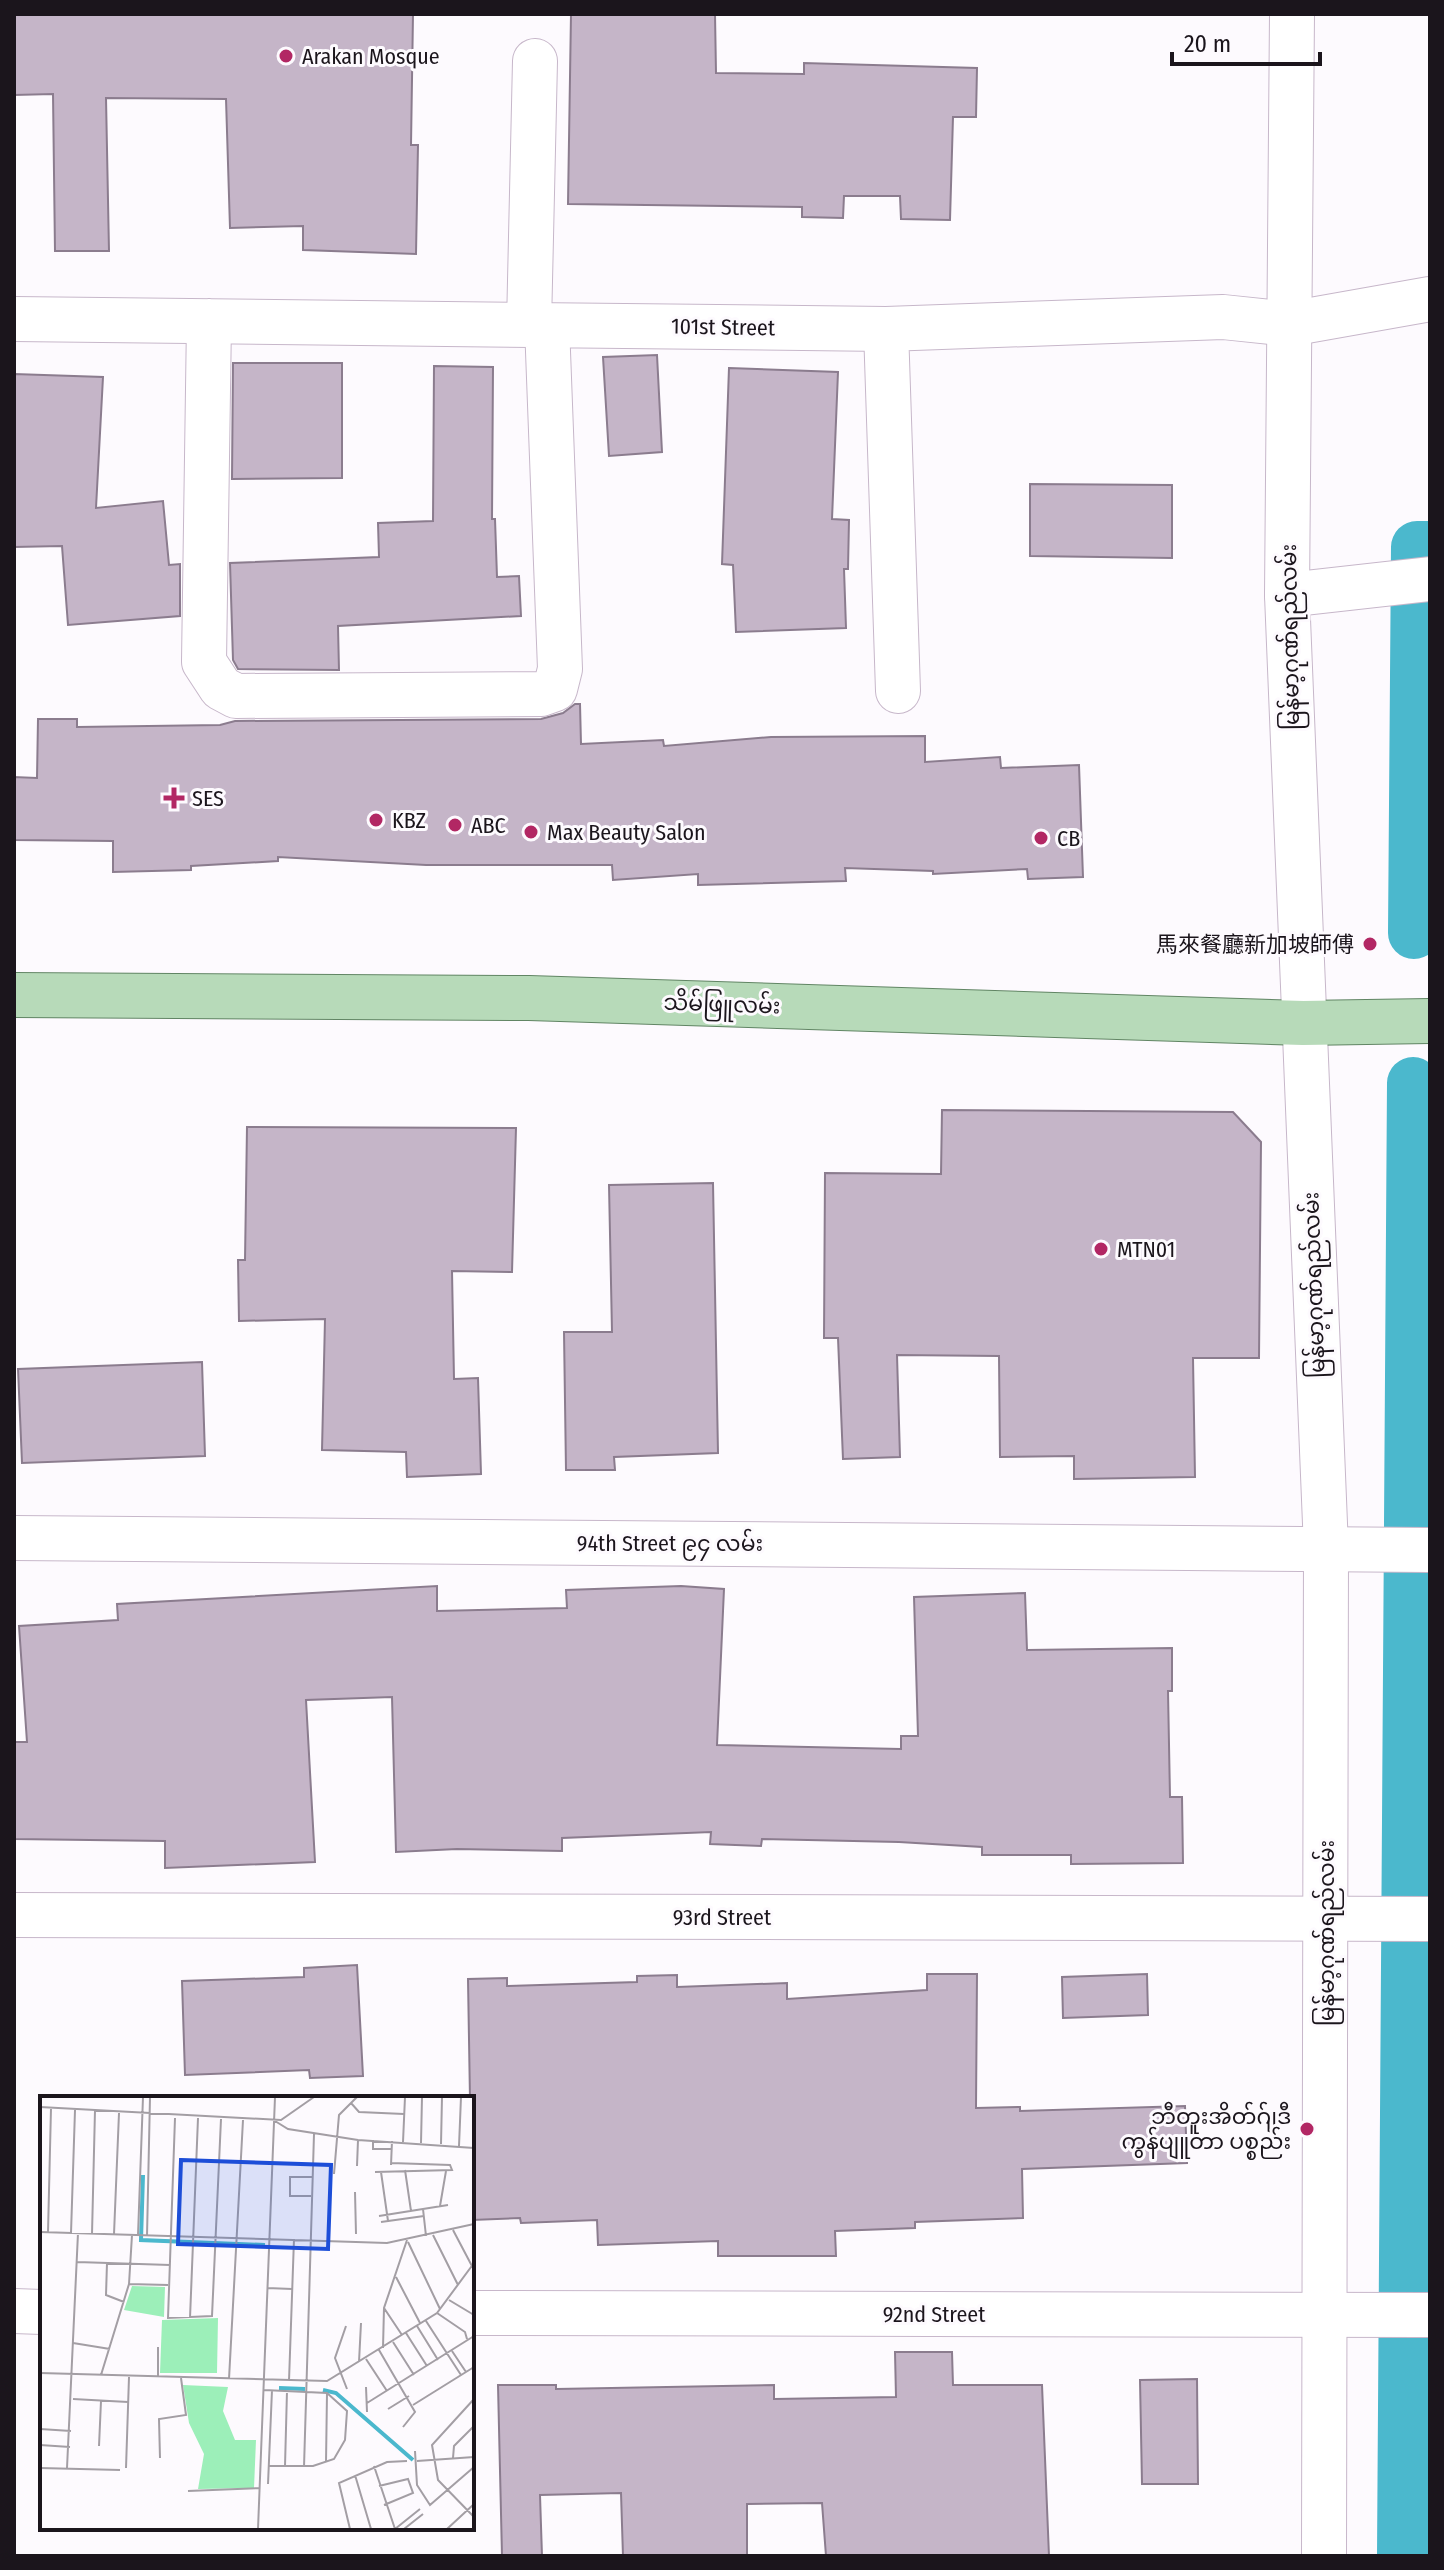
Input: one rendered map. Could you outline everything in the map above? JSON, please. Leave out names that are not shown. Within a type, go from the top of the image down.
[{"type":"main road","name":"သိမ်ဖြူလမ်း","points":[[14,995],[529,998],[1303,1023],[1430,1021]]},
{"type":"street","name":"မြန်မာ့ဂုဏ်ရည်လမ်း","points":[[1292,14],[1287,595],[1326,1548],[1324,2556]]},
{"type":"street","points":[[209,321],[204,662],[221,688],[236,696],[541,694],[555,689],[560,669],[538,325],[535,61]]},
{"type":"street","name":"101st Street","points":[[14,319],[886,329],[1223,317],[1289,324],[1430,299]]},
{"type":"street","points":[[886,329],[898,691]]},
{"type":"street","points":[[1287,595],[1430,579]]},
{"type":"street","name":"94th Street ၉၄ လမ်း","points":[[14,1538],[1430,1550]]},
{"type":"street","name":"93rd Street","points":[[14,1915],[1430,1919]]},
{"type":"street","points":[[14,2311],[40,2312]]},
{"type":"street","name":"92nd Street","points":[[474,2313],[1413,2315]]},
{"type":"building","points":[[14,14],[413,14],[411,145],[418,145],[416,254],[303,250],[303,226],[230,228],[226,99],[106,98],[109,251],[55,251],[53,94],[14,95]]},
{"type":"building","points":[[571,14],[715,14],[716,73],[804,74],[804,63],[977,68],[976,117],[953,117],[950,220],[901,219],[900,196],[844,196],[843,218],[802,217],[802,207],[568,204]]},
{"type":"building","points":[[657,355],[662,452],[609,456],[603,357]]},
{"type":"building","points":[[233,363],[342,363],[342,478],[232,479]]},
{"type":"building","points":[[434,366],[493,367],[492,519],[495,519],[497,577],[519,576],[521,616],[338,626],[339,670],[238,669],[233,660],[230,563],[379,557],[378,523],[433,521]]},
{"type":"building","points":[[729,368],[838,372],[832,519],[849,520],[848,569],[844,569],[846,628],[736,632],[733,565],[722,564]]},
{"type":"building","points":[[14,374],[103,377],[96,508],[163,501],[169,565],[180,564],[180,616],[68,625],[62,546],[14,547]]},
{"type":"building","points":[[1030,484],[1172,485],[1172,558],[1030,556]]},
{"type":"building","points":[[580,704],[581,744],[663,740],[664,746],[771,737],[925,736],[925,762],[1000,757],[1001,768],[1079,765],[1083,877],[1028,879],[1027,869],[933,874],[933,871],[845,868],[846,881],[698,885],[698,874],[613,880],[612,865],[426,865],[278,857],[278,861],[191,866],[191,870],[113,872],[113,841],[14,840],[14,777],[37,778],[38,719],[77,719],[77,727],[220,725],[235,721],[541,719],[563,713]]},
{"type":"building","name":"MTN01","points":[[942,1110],[1233,1112],[1261,1142],[1259,1358],[1193,1358],[1195,1477],[1074,1479],[1074,1456],[1000,1457],[999,1356],[897,1355],[900,1457],[843,1459],[838,1338],[824,1338],[825,1173],[941,1174]]},
{"type":"building","points":[[247,1127],[516,1128],[512,1272],[452,1271],[454,1379],[478,1378],[481,1474],[407,1477],[406,1452],[322,1450],[325,1319],[239,1321],[238,1260],[245,1260]]},
{"type":"building","points":[[713,1183],[718,1453],[614,1457],[615,1470],[566,1470],[564,1332],[612,1332],[609,1185]]},
{"type":"building","points":[[202,1362],[205,1456],[22,1463],[18,1369]]},
{"type":"building","points":[[437,1586],[437,1611],[567,1608],[566,1590],[681,1586],[724,1589],[717,1745],[901,1749],[901,1736],[918,1736],[914,1597],[1025,1593],[1027,1650],[1172,1648],[1172,1691],[1168,1691],[1170,1797],[1182,1797],[1183,1863],[1071,1864],[1071,1855],[982,1855],[982,1847],[899,1842],[762,1839],[761,1846],[710,1844],[711,1832],[562,1838],[562,1851],[457,1849],[396,1852],[392,1697],[306,1700],[315,1862],[165,1868],[165,1841],[14,1839],[14,1742],[27,1742],[19,1626],[118,1620],[117,1604]]},
{"type":"building","points":[[357,1965],[363,2076],[310,2078],[309,2070],[185,2075],[182,1981],[304,1977],[304,1968]]},
{"type":"building","points":[[927,1974],[977,1974],[976,2108],[1020,2107],[1020,2111],[1185,2106],[1187,2163],[1022,2169],[1023,2218],[915,2222],[915,2228],[835,2231],[836,2256],[718,2256],[718,2241],[598,2245],[597,2220],[521,2223],[520,2218],[474,2220],[474,2096],[470,2096],[468,1979],[507,1978],[507,1986],[637,1982],[637,1976],[677,1975],[677,1987],[787,1983],[787,1999],[927,1990]]},
{"type":"building","points":[[1147,1974],[1148,2015],[1063,2018],[1062,1977]]},
{"type":"building","points":[[895,2352],[952,2352],[953,2385],[1042,2385],[1049,2556],[826,2556],[822,2503],[747,2504],[747,2556],[623,2556],[621,2493],[540,2495],[542,2556],[502,2556],[498,2385],[556,2385],[556,2389],[774,2385],[774,2399],[896,2397]]},
{"type":"building","points":[[1197,2379],[1198,2484],[1142,2484],[1140,2380]]},
{"type":"waterway","points":[[1414,933],[1417,547],[1430,547]]},
{"type":"waterway","points":[[1403,2556],[1413,1083]]},
{"type":"place","name":"Arakan Mosque","points":[[286,56]]},
{"type":"place","name":"SES","points":[[174,798]]},
{"type":"place","name":"KBZ","points":[[376,820]]},
{"type":"place","name":"ABC","points":[[455,825]]},
{"type":"place","name":"Max Beauty Salon","points":[[531,832]]},
{"type":"place","name":"CB","points":[[1041,838]]},
{"type":"place","name":"馬來餐廳新加坡師傅","points":[[1370,944]]},
{"type":"place","name":"MTN01","points":[[1101,1249]]},
{"type":"place","name":"ဘီတူးအိတ်ဂ်ျဒီ ကွန်ပျူတာ ပစ္စည်း","points":[[1307,2129]]}]
